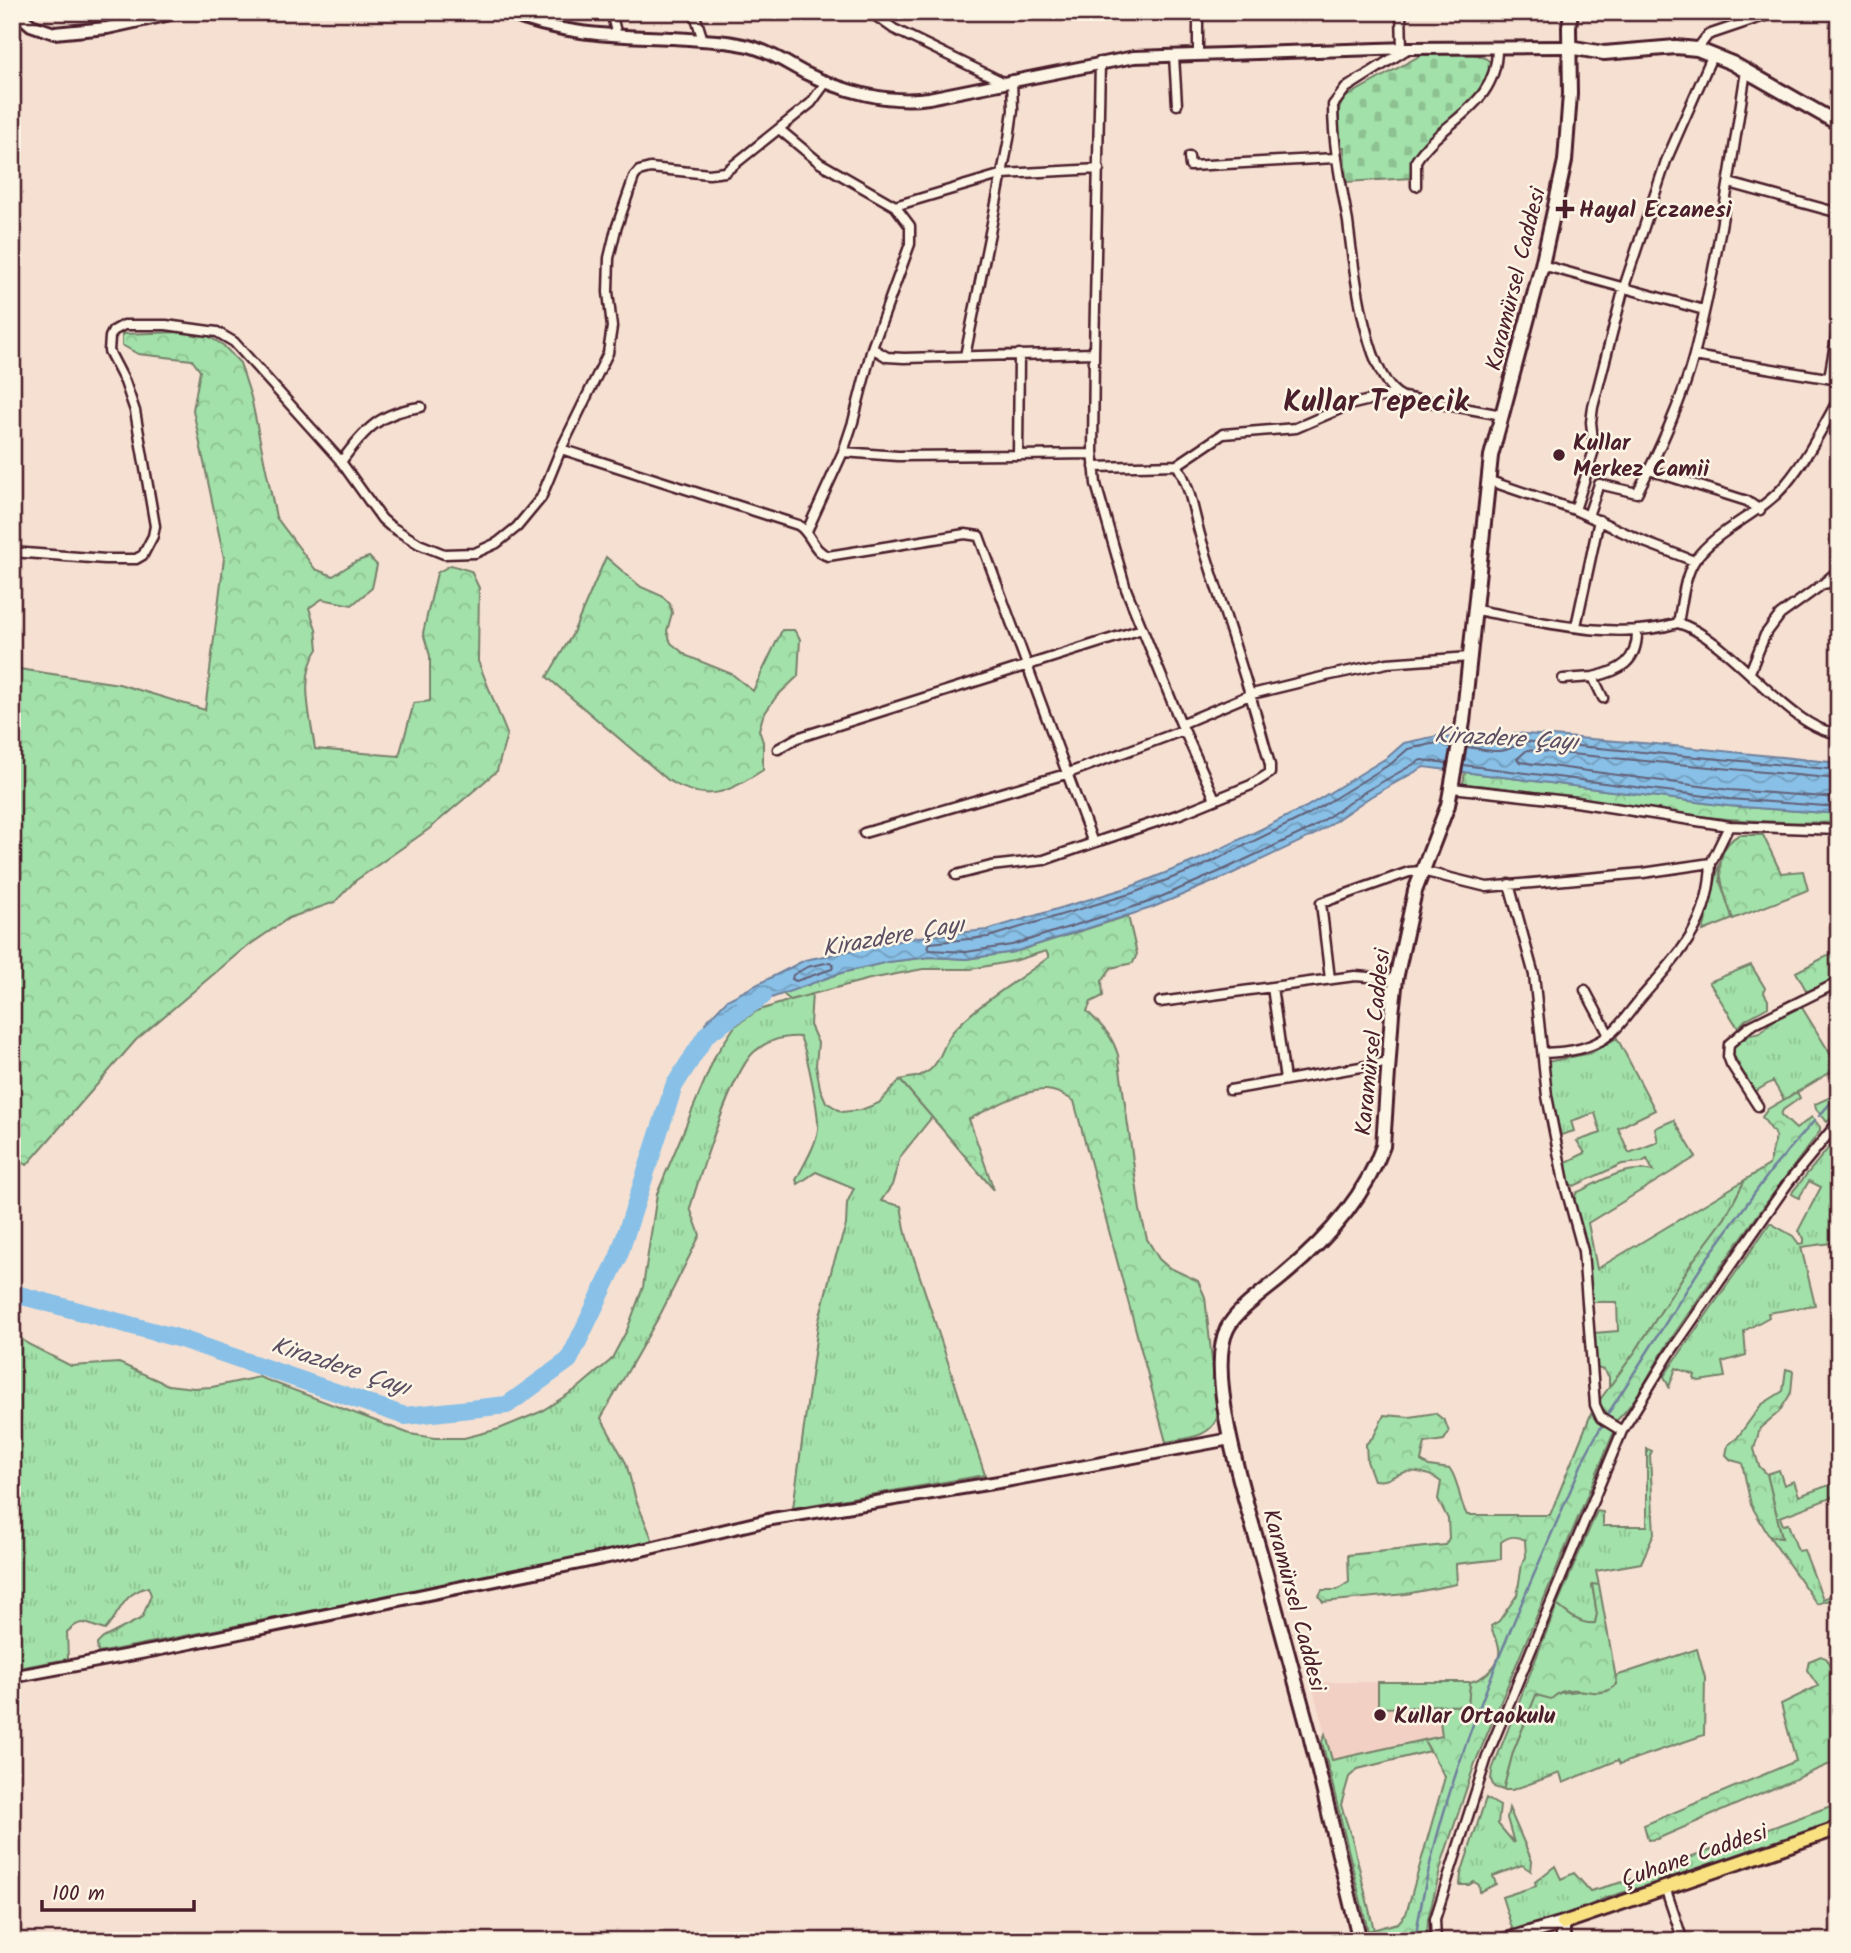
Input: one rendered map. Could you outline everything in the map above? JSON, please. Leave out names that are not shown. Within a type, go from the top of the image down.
[{"type":"main road","name":"Karamürsel Caddesi","points":[[1360,1941],[1310,1737],[1230,1439],[1223,1396],[1221,1354],[1227,1327],[1310,1252],[1333,1227],[1365,1184],[1383,1146],[1396,979],[1409,912],[1452,788],[1476,610],[1487,480],[1542,265],[1566,150],[1571,12]]},
{"type":"main road","points":[[1569,47],[1604,53],[1676,47],[1696,49],[1713,54],[1746,71],[1839,124]]},
{"type":"main road","name":"Çuhane Caddesi","points":[[1563,1923],[1839,1828]]},
{"type":"main road","points":[[1503,1941],[1563,1923],[1563,1941]]},
{"type":"street","points":[[16,12],[32,25],[54,33],[107,28],[180,12]]},
{"type":"street","points":[[505,12],[567,32],[702,40],[753,47],[827,81],[874,96],[904,100],[929,98],[1134,57],[1406,48],[1569,47]]},
{"type":"street","points":[[537,12],[539,25]]},
{"type":"street","points":[[611,12],[617,36]]},
{"type":"street","points":[[694,12],[702,40]]},
{"type":"street","points":[[870,12],[894,29],[1008,81]]},
{"type":"street","points":[[1198,12],[1198,55]]},
{"type":"street","points":[[1401,12],[1406,48]]},
{"type":"street","points":[[1696,49],[1708,35],[1776,12]]},
{"type":"street","points":[[1416,186],[1416,161],[1484,93],[1496,70],[1497,47]]},
{"type":"street","points":[[1395,394],[1379,369],[1359,300],[1335,158],[1333,122],[1335,100],[1346,88],[1406,48]]},
{"type":"street","points":[[1575,510],[1594,450],[1592,414],[1624,288],[1666,161],[1713,54]]},
{"type":"street","points":[[1174,56],[1177,105]]},
{"type":"street","points":[[1100,62],[1093,454],[1096,484],[1115,557],[1142,629],[1215,799]]},
{"type":"street","points":[[1588,516],[1599,484],[1637,493],[1649,470],[1694,356],[1718,248],[1746,71]]},
{"type":"street","points":[[12,552],[136,559],[147,549],[155,526],[140,435],[131,396],[111,358],[108,343],[113,331],[124,325],[190,327],[226,336],[341,462],[390,526],[444,554],[475,553],[497,543],[526,519],[548,485],[561,449],[608,353],[612,327],[609,258],[616,229],[636,174],[650,168],[709,174],[725,172],[811,103],[827,81]]},
{"type":"street","points":[[965,356],[1003,174],[1013,110],[1008,81]]},
{"type":"street","points":[[779,129],[820,163],[895,206],[910,226],[910,244],[872,348],[843,452],[807,531]]},
{"type":"street","points":[[1189,157],[1191,166],[1335,158]]},
{"type":"street","points":[[895,206],[1003,174],[1099,169]]},
{"type":"street","points":[[1729,183],[1839,213]]},
{"type":"street","points":[[1542,265],[1704,310]]},
{"type":"street","points":[[1694,356],[1834,379],[1839,320]]},
{"type":"street","points":[[872,348],[882,355],[894,358],[1094,353]]},
{"type":"street","points":[[1018,354],[1018,455]]},
{"type":"street","points":[[1094,467],[1155,467],[1177,464],[1223,434],[1296,428],[1349,405],[1395,394],[1502,415]]},
{"type":"street","points":[[1678,623],[1694,561],[1728,529],[1760,510],[1785,485],[1839,397]]},
{"type":"street","points":[[341,462],[374,424],[400,410],[421,407]]},
{"type":"street","points":[[561,449],[798,525],[807,531],[818,551],[828,556],[976,534],[981,539],[1093,844]]},
{"type":"street","points":[[843,452],[876,456],[1093,454]]},
{"type":"street","points":[[956,875],[992,866],[1044,860],[1180,814],[1251,785],[1270,773],[1252,694],[1203,548],[1188,485],[1177,464]]},
{"type":"street","points":[[1649,470],[1747,501],[1760,510]]},
{"type":"street","points":[[1487,480],[1575,510],[1694,561]]},
{"type":"street","points":[[1576,626],[1599,520]]},
{"type":"street","points":[[1749,672],[1771,624],[1839,570]]},
{"type":"street","points":[[1824,584],[1839,581]]},
{"type":"street","points":[[1476,610],[1576,626],[1637,630],[1678,623],[1701,634],[1807,723],[1824,732],[1839,733]]},
{"type":"street","points":[[778,749],[797,738],[1142,629]]},
{"type":"street","points":[[1563,679],[1608,674],[1628,662],[1636,648],[1637,630]]},
{"type":"street","points":[[864,833],[1066,774],[1182,727],[1252,694],[1387,663],[1470,657]]},
{"type":"street","points":[[1593,677],[1603,698]]},
{"type":"street","points":[[1452,788],[1576,802],[1729,826],[1839,830]]},
{"type":"street","points":[[1543,1053],[1582,1049],[1609,1035],[1692,937],[1709,888],[1711,863],[1729,826]]},
{"type":"street","points":[[1331,979],[1321,903],[1398,876],[1422,871],[1480,886],[1643,873],[1711,863]]},
{"type":"street","points":[[1509,884],[1534,975],[1547,1096],[1564,1182],[1583,1251],[1593,1395],[1601,1418],[1622,1431]]},
{"type":"street","points":[[1160,1002],[1355,975],[1396,979]]},
{"type":"street","points":[[1758,1106],[1731,1063],[1727,1049],[1729,1044],[1750,1026],[1839,982]]},
{"type":"street","points":[[1272,987],[1285,1080]]},
{"type":"street","points":[[1585,990],[1609,1035]]},
{"type":"street","points":[[1230,1090],[1389,1062]]},
{"type":"street","points":[[1436,1941],[1435,1919],[1488,1754],[1622,1431],[1670,1353],[1788,1183],[1839,1121]]},
{"type":"street","points":[[12,1677],[642,1550],[772,1519],[1011,1480],[1230,1439]]},
{"type":"street","points":[[1665,1887],[1683,1941]]},
{"type":"shaded area","name":"Kullar Ortaokulu","points":[[1311,1682],[1470,1682],[1442,1736],[1332,1760]]},
{"type":"green space","points":[[1423,54],[1471,54],[1488,60],[1494,66],[1470,103],[1414,157],[1411,162],[1411,178],[1346,182],[1344,147],[1339,147],[1339,109],[1344,98]]},
{"type":"green space","points":[[182,332],[206,335],[223,345],[240,363],[251,397],[276,517],[315,569],[333,576],[355,562],[369,557],[377,565],[372,588],[352,605],[322,599],[309,608],[316,629],[318,649],[312,660],[307,684],[315,749],[399,756],[414,703],[430,701],[430,656],[423,633],[437,573],[451,565],[471,571],[479,588],[478,661],[507,734],[497,771],[429,829],[355,881],[335,902],[289,918],[242,950],[136,1040],[27,1165],[12,1158],[12,668],[119,684],[205,710],[224,558],[193,410],[200,371],[192,360],[138,354],[122,345],[122,334]]},
{"type":"green space","points":[[606,557],[641,587],[662,596],[670,604],[672,613],[667,631],[671,643],[687,656],[732,674],[753,691],[782,630],[794,630],[800,639],[798,676],[776,697],[763,716],[759,730],[763,742],[763,770],[738,785],[717,793],[694,792],[682,787],[668,780],[547,677],[572,635]]},
{"type":"green space","points":[[1465,772],[1728,806],[1839,814],[1839,823],[1716,818],[1463,784]]},
{"type":"green space","points":[[1739,835],[1763,835],[1781,873],[1803,871],[1808,890],[1733,919],[1723,886],[1721,862],[1729,842]]},
{"type":"green space","points":[[1720,862],[1720,881],[1733,919],[1703,931]]},
{"type":"green space","points":[[1128,916],[1137,954],[1133,963],[1111,968],[1102,981],[1103,996],[1091,1002],[1087,1011],[1109,1036],[1118,1055],[1140,1210],[1147,1239],[1159,1259],[1168,1267],[1198,1281],[1205,1297],[1218,1415],[1215,1423],[1204,1433],[1166,1442],[1074,1101],[1055,1091],[1034,1091],[1005,1101],[969,1119],[994,1190],[900,1080],[919,1076],[930,1070],[938,1061],[955,1029],[989,1000],[1049,957],[1046,951],[1014,961],[971,969],[923,969],[870,979],[790,1000],[782,993],[841,973],[888,962],[930,957],[966,959],[1014,952]]},
{"type":"green space","points":[[1839,950],[1839,977],[1807,992],[1796,972]]},
{"type":"green space","points":[[1751,965],[1765,988],[1768,1007],[1745,1020],[1738,1028],[1709,982]]},
{"type":"green space","points":[[812,993],[810,1025],[818,1043],[816,1065],[820,1088],[826,1102],[842,1112],[861,1110],[879,1103],[900,1080],[932,1117],[900,1157],[892,1185],[881,1201],[901,1206],[906,1234],[985,1475],[793,1508],[818,1324],[846,1225],[847,1203],[854,1188],[816,1172],[798,1184],[796,1180],[815,1142],[818,1121],[809,1068],[800,1037],[782,1038],[754,1052],[736,1080],[690,1208],[700,1235],[661,1313],[601,1418],[626,1463],[636,1500],[653,1541],[98,1653],[97,1644],[103,1638],[142,1618],[151,1595],[148,1587],[127,1599],[105,1630],[81,1623],[67,1632],[68,1659],[12,1669],[12,1331],[28,1344],[71,1366],[119,1363],[168,1385],[194,1388],[259,1377],[410,1434],[435,1438],[464,1438],[499,1429],[540,1412],[578,1388],[611,1360],[627,1330],[643,1287],[657,1194],[715,1056],[735,1026],[757,1011]]},
{"type":"green space","points":[[1801,1006],[1839,1068],[1839,1087],[1831,1072],[1784,1100],[1773,1081],[1754,1092],[1734,1056],[1734,1046],[1750,1035],[1760,1033],[1772,1021]]},
{"type":"green space","points":[[1617,1038],[1655,1110],[1618,1128],[1629,1153],[1658,1142],[1655,1128],[1674,1120],[1696,1157],[1588,1223],[1597,1269],[1745,1180],[1725,1218],[1693,1261],[1609,1388],[1609,1377],[1604,1370],[1596,1368],[1594,1333],[1618,1331],[1617,1302],[1591,1302],[1586,1243],[1574,1203],[1576,1193],[1623,1172],[1653,1171],[1647,1159],[1622,1164],[1574,1186],[1568,1183],[1564,1163],[1585,1153],[1577,1141],[1601,1133],[1595,1113],[1571,1121],[1574,1131],[1561,1135],[1551,1096],[1547,1062],[1591,1053]]},
{"type":"green space","points":[[1839,1088],[1839,1112],[1827,1122],[1815,1104],[1831,1097]]},
{"type":"green space","points":[[1797,1092],[1800,1098],[1783,1110],[1781,1115],[1796,1129],[1812,1117],[1820,1131],[1763,1207],[1666,1347],[1632,1402],[1616,1421],[1602,1411],[1599,1401],[1725,1218],[1745,1180],[1769,1165],[1776,1136],[1762,1117],[1768,1109]]},
{"type":"green space","points":[[1839,1135],[1839,1242],[1801,1247],[1815,1305],[1768,1313],[1769,1317],[1744,1331],[1746,1355],[1722,1362],[1725,1377],[1699,1381],[1694,1379],[1695,1375],[1676,1368],[1669,1387],[1664,1376],[1770,1223],[1793,1236],[1799,1244],[1804,1243],[1804,1238],[1798,1231],[1821,1187],[1809,1181],[1799,1198],[1792,1194]]},
{"type":"green space","points":[[1786,1369],[1793,1371],[1791,1393],[1779,1412],[1760,1428],[1754,1449],[1759,1466],[1767,1474],[1782,1538],[1769,1536],[1751,1505],[1742,1463],[1731,1460],[1726,1455],[1728,1445],[1737,1438],[1761,1405],[1783,1391]]},
{"type":"green space","points":[[1435,1413],[1445,1421],[1449,1432],[1444,1440],[1425,1443],[1421,1461],[1429,1466],[1450,1469],[1467,1515],[1550,1515],[1591,1414],[1614,1432],[1475,1763],[1443,1859],[1428,1919],[1427,1941],[1372,1941],[1368,1931],[1398,1923],[1406,1914],[1445,1777],[1424,1740],[1442,1736],[1438,1705],[1468,1706],[1470,1682],[1488,1673],[1497,1662],[1499,1648],[1491,1626],[1499,1621],[1517,1595],[1522,1564],[1526,1557],[1525,1540],[1510,1537],[1501,1542],[1501,1559],[1456,1564],[1457,1584],[1406,1594],[1323,1602],[1319,1596],[1322,1590],[1337,1590],[1349,1582],[1348,1555],[1445,1545],[1449,1538],[1448,1519],[1438,1499],[1441,1482],[1417,1472],[1402,1473],[1386,1480],[1374,1480],[1367,1461],[1366,1444],[1374,1436],[1384,1415],[1410,1417]]},
{"type":"green space","points":[[1647,1449],[1652,1451],[1654,1534],[1641,1563],[1596,1571],[1599,1585],[1592,1585],[1597,1614],[1595,1623],[1579,1621],[1557,1605],[1597,1511],[1603,1512],[1603,1526],[1647,1526]]},
{"type":"green space","points":[[1779,1470],[1784,1485],[1794,1481],[1799,1496],[1835,1483],[1839,1495],[1780,1517],[1783,1525],[1788,1524],[1798,1551],[1804,1550],[1823,1599],[1839,1593],[1839,1597],[1817,1604],[1769,1536],[1782,1538],[1767,1474]]},
{"type":"green space","points":[[1592,1584],[1599,1585],[1617,1684],[1604,1692],[1568,1690],[1551,1699],[1536,1695],[1513,1752],[1503,1790],[1494,1787],[1491,1780],[1492,1770],[1557,1605],[1579,1621],[1595,1623],[1597,1614]]},
{"type":"green space","points":[[1697,1649],[1705,1678],[1704,1735],[1620,1764],[1618,1760],[1563,1783],[1560,1773],[1512,1790],[1503,1790],[1513,1752],[1536,1695],[1617,1684],[1616,1676]]},
{"type":"green space","points":[[1821,1656],[1826,1659],[1833,1673],[1839,1671],[1839,1764],[1830,1764],[1657,1839],[1648,1840],[1644,1825],[1796,1761],[1781,1704],[1818,1686],[1807,1670],[1809,1661]]},
{"type":"green space","points":[[1378,1682],[1470,1682],[1468,1706],[1378,1708]]},
{"type":"green space","points":[[1325,1734],[1332,1760],[1424,1740],[1430,1751],[1358,1769],[1349,1777],[1341,1805],[1353,1842],[1374,1930],[1368,1931],[1322,1742]]},
{"type":"green space","points":[[1486,1798],[1500,1806],[1498,1824],[1514,1843],[1507,1818],[1509,1808],[1532,1861],[1531,1871],[1522,1865],[1493,1876],[1496,1884],[1480,1892],[1479,1885],[1474,1882],[1460,1885],[1461,1874]]},
{"type":"green space","points":[[1839,1803],[1839,1820],[1681,1875],[1605,1898],[1577,1912],[1513,1931],[1502,1897],[1536,1886],[1535,1882],[1555,1866],[1561,1879],[1574,1873],[1590,1891],[1630,1880]]},
{"type":"water","points":[[1514,733],[1839,763],[1839,814],[1728,806],[1424,767],[1370,797],[1316,834],[1151,908],[1014,952],[966,959],[930,957],[888,962],[841,973],[729,1013],[707,1034],[705,1023],[727,1000],[805,960],[918,937],[987,930],[1130,887],[1200,859],[1306,807],[1388,757],[1404,743],[1437,736],[1505,744],[1513,740]]},
{"type":"waterway","name":"Kirazdere Çayı","points":[[12,1293],[181,1339],[405,1416],[507,1405],[569,1360],[618,1258],[674,1086],[707,1034],[763,996]]},
{"type":"waterway","points":[[1819,1116],[1839,1093]]},
{"type":"waterway","points":[[1606,1417],[1705,1261],[1773,1168],[1815,1120]]},
{"type":"waterway","points":[[1415,1941],[1427,1878],[1462,1754],[1509,1634],[1585,1456],[1603,1423]]},
{"type":"place","name":"Hayal Eczanesi","points":[[1565,209]]},
{"type":"place","name":"Kullar Merkez Camii","points":[[1559,455]]},
{"type":"place","name":"Kullar Ortaokulu","points":[[1380,1715]]},
{"type":"district","name":"Kullar Tepecik","points":[[1376,401]]}]
